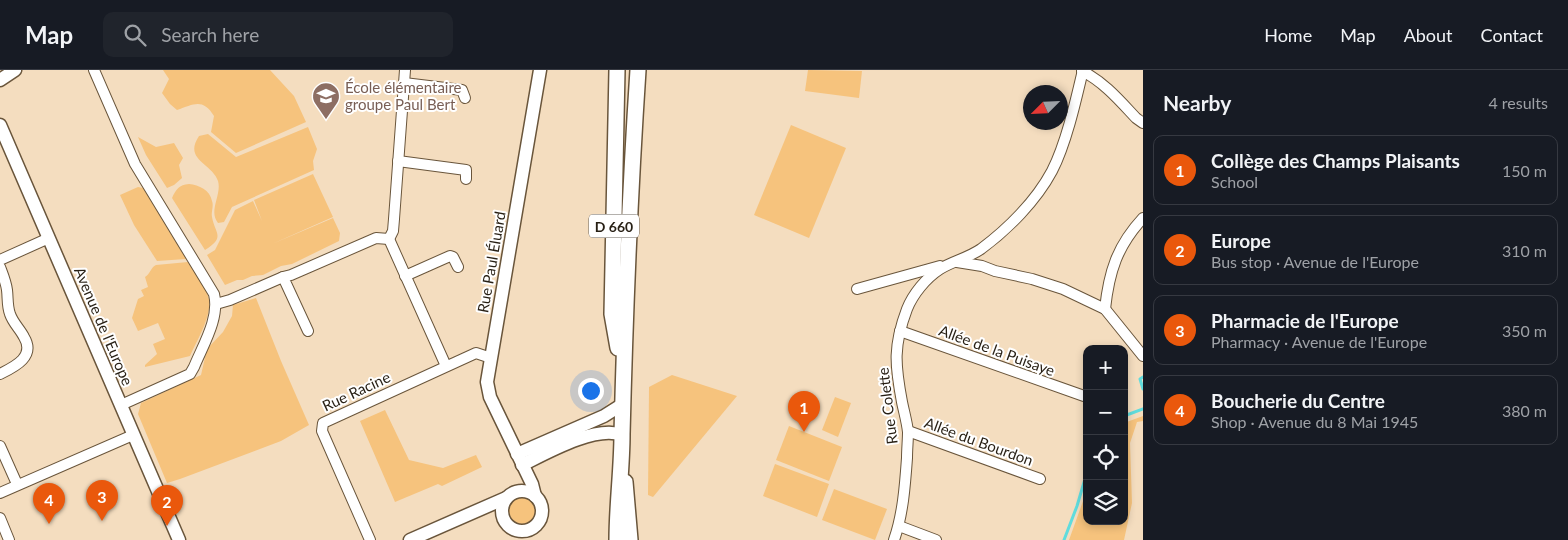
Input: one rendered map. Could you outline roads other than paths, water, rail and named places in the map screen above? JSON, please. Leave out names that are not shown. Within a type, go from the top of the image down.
[{"type":"main road","name":"D 660","points":[[617,73],[612,314],[623,382]]},
{"type":"main road","name":"D 660","points":[[617,540],[617,503],[622,451],[623,382],[637,74]]},
{"type":"main road","name":"D 660","points":[[622,451],[630,540]]},
{"type":"street","points":[[0,80],[15,70]]},
{"type":"street","points":[[94,70],[135,164],[214,294],[216,304],[215,314],[190,374],[120,405]]},
{"type":"street","points":[[405,70],[393,231],[389,239],[446,366]]},
{"type":"street","name":"Rue Paul Éluard","points":[[535,496],[532,484],[490,397],[487,382],[540,70]]},
{"type":"street","points":[[1082,71],[1093,76],[1143,123]]},
{"type":"street","name":"Rue Colette","points":[[894,540],[899,526],[905,486],[908,431],[896,368],[896,352],[900,331],[908,308],[914,296],[926,281],[940,269],[975,253],[994,238],[1026,208],[1042,187],[1052,170],[1067,131],[1082,71]]},
{"type":"street","points":[[617,73],[637,74]]},
{"type":"street","points":[[404,83],[462,90],[465,98]]},
{"type":"street","name":"Avenue de l'Europe","points":[[0,126],[179,540]]},
{"type":"street","points":[[398,161],[466,170],[466,180]]},
{"type":"street","points":[[1105,309],[1108,284],[1120,249],[1143,218]]},
{"type":"street","points":[[0,260],[48,238]]},
{"type":"street","points":[[216,304],[291,275],[376,238],[389,239]]},
{"type":"street","points":[[405,276],[452,256],[458,267]]},
{"type":"street","points":[[857,289],[956,262],[982,266],[1064,289],[1105,309],[1143,356]]},
{"type":"street","points":[[0,267],[5,283],[10,315],[24,336],[27,349],[19,365],[0,374]]},
{"type":"street","points":[[283,277],[308,331]]},
{"type":"street","name":"Allée de la Puisaye","points":[[900,331],[1083,396]]},
{"type":"street","name":"Rue Racine","points":[[370,540],[322,431],[322,425],[325,421],[476,354],[491,358]]},
{"type":"street","points":[[520,459],[604,416],[623,404]]},
{"type":"street","name":"Allée du Bourdon","points":[[908,431],[1040,479]]},
{"type":"street","points":[[520,459],[591,434],[613,432],[622,435]]},
{"type":"street","points":[[0,493],[133,435]]},
{"type":"street","points":[[0,446],[17,484]]},
{"type":"street","points":[[519,491],[524,480],[520,459]]},
{"type":"street","points":[[410,540],[519,491],[525,491],[535,496],[541,504],[541,516],[539,522],[530,530],[509,540]]},
{"type":"street","points":[[506,498],[502,511],[506,523],[517,531],[530,530]]},
{"type":"street","points":[[0,518],[9,540]]},
{"type":"street","points":[[899,526],[936,540]]},
{"type":"waterway","points":[[1143,377],[1140,379],[1143,389]]},
{"type":"waterway","points":[[1128,415],[1143,409]]},
{"type":"waterway","points":[[1064,540],[1085,480]]},
{"type":"place","name":"École élémentaire groupe Paul Bert","points":[[326,120]]},
{"type":"place","name":"Collège des Champs Plaisants","points":[[804,432]]},
{"type":"place","name":"Pharmacie de l'Europe","points":[[102,521]]},
{"type":"place","name":"Boucherie du Centre","points":[[49,524]]},
{"type":"place","name":"Europe","points":[[167,526]]}]
